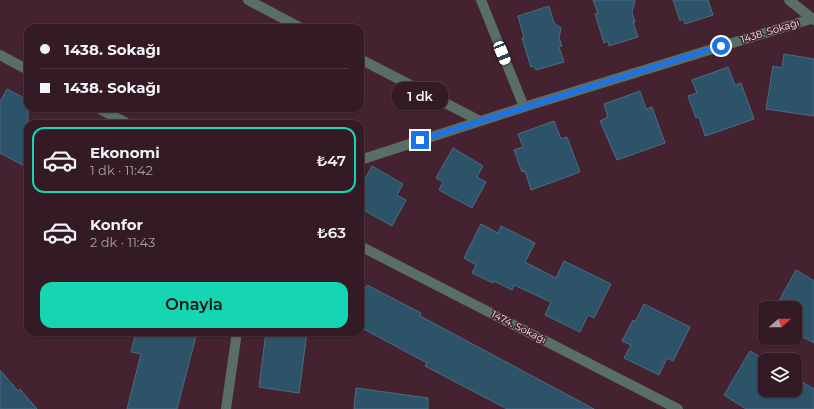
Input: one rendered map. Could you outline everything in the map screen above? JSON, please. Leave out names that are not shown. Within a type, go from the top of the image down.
[{"type":"street","points":[[248,0],[293,24]]},
{"type":"street","points":[[481,0],[524,107]]},
{"type":"street","points":[[789,0],[813,19]]},
{"type":"street","name":"1438. Sokağı","points":[[364,159],[524,107],[813,19]]},
{"type":"street","points":[[0,56],[24,68]]},
{"type":"street","points":[[364,61],[480,121]]},
{"type":"street","points":[[106,112],[120,120]]},
{"type":"street","name":"1474. Sokağı","points":[[364,248],[678,409]]},
{"type":"street","points":[[226,409],[236,336]]},
{"type":"building","points":[[593,0],[635,0],[632,13],[635,22],[633,22],[638,37],[609,46],[608,41],[604,43],[595,14],[598,13]]},
{"type":"building","points":[[673,0],[708,0],[713,15],[685,24],[683,19],[680,21]]},
{"type":"building","points":[[549,6],[554,23],[561,28],[559,38],[562,46],[559,47],[564,62],[536,70],[534,66],[531,67],[522,38],[524,37],[518,16]]},
{"type":"building","points":[[784,54],[814,59],[814,116],[766,109],[773,66],[782,68]]},
{"type":"building","points":[[728,67],[735,85],[741,83],[754,119],[705,136],[699,117],[696,118],[688,96],[697,93],[692,80]]},
{"type":"building","points":[[7,89],[24,98],[24,112],[28,112],[28,120],[24,120],[24,166],[0,153],[0,102]]},
{"type":"building","points":[[640,91],[646,109],[652,107],[665,143],[617,160],[600,121],[608,117],[604,104]]},
{"type":"building","points":[[554,121],[561,139],[567,137],[580,172],[531,190],[525,171],[522,172],[514,150],[523,147],[518,134]]},
{"type":"building","points":[[453,148],[483,166],[477,177],[486,182],[472,208],[439,190],[443,182],[436,178]]},
{"type":"building","points":[[372,166],[403,184],[397,195],[406,200],[392,226],[364,210],[364,181]]},
{"type":"building","points":[[481,224],[498,233],[501,226],[535,243],[525,262],[556,278],[564,261],[611,284],[594,318],[588,315],[580,332],[545,315],[551,302],[514,285],[512,290],[494,281],[493,283],[472,273],[476,265],[464,258]]},
{"type":"building","points":[[796,270],[814,281],[814,343],[802,337],[802,301],[779,301]]},
{"type":"building","points":[[367,285],[421,313],[420,316],[594,409],[507,409],[425,366],[427,363],[364,329],[364,291]]},
{"type":"building","points":[[644,304],[690,327],[673,361],[667,358],[659,375],[624,358],[631,345],[622,341],[633,320],[635,322]]},
{"type":"building","points":[[135,336],[196,336],[177,409],[127,409],[141,354],[131,352]]},
{"type":"building","points":[[265,336],[306,336],[299,393],[259,387]]},
{"type":"building","points":[[750,351],[758,356],[758,397],[802,397],[802,382],[814,389],[814,409],[746,409],[724,395]]},
{"type":"building","points":[[0,370],[18,391],[20,389],[37,409],[0,409]]},
{"type":"building","points":[[356,388],[428,398],[428,409],[354,409]]},
{"type":"route","points":[[420,140],[721,46]]}]
